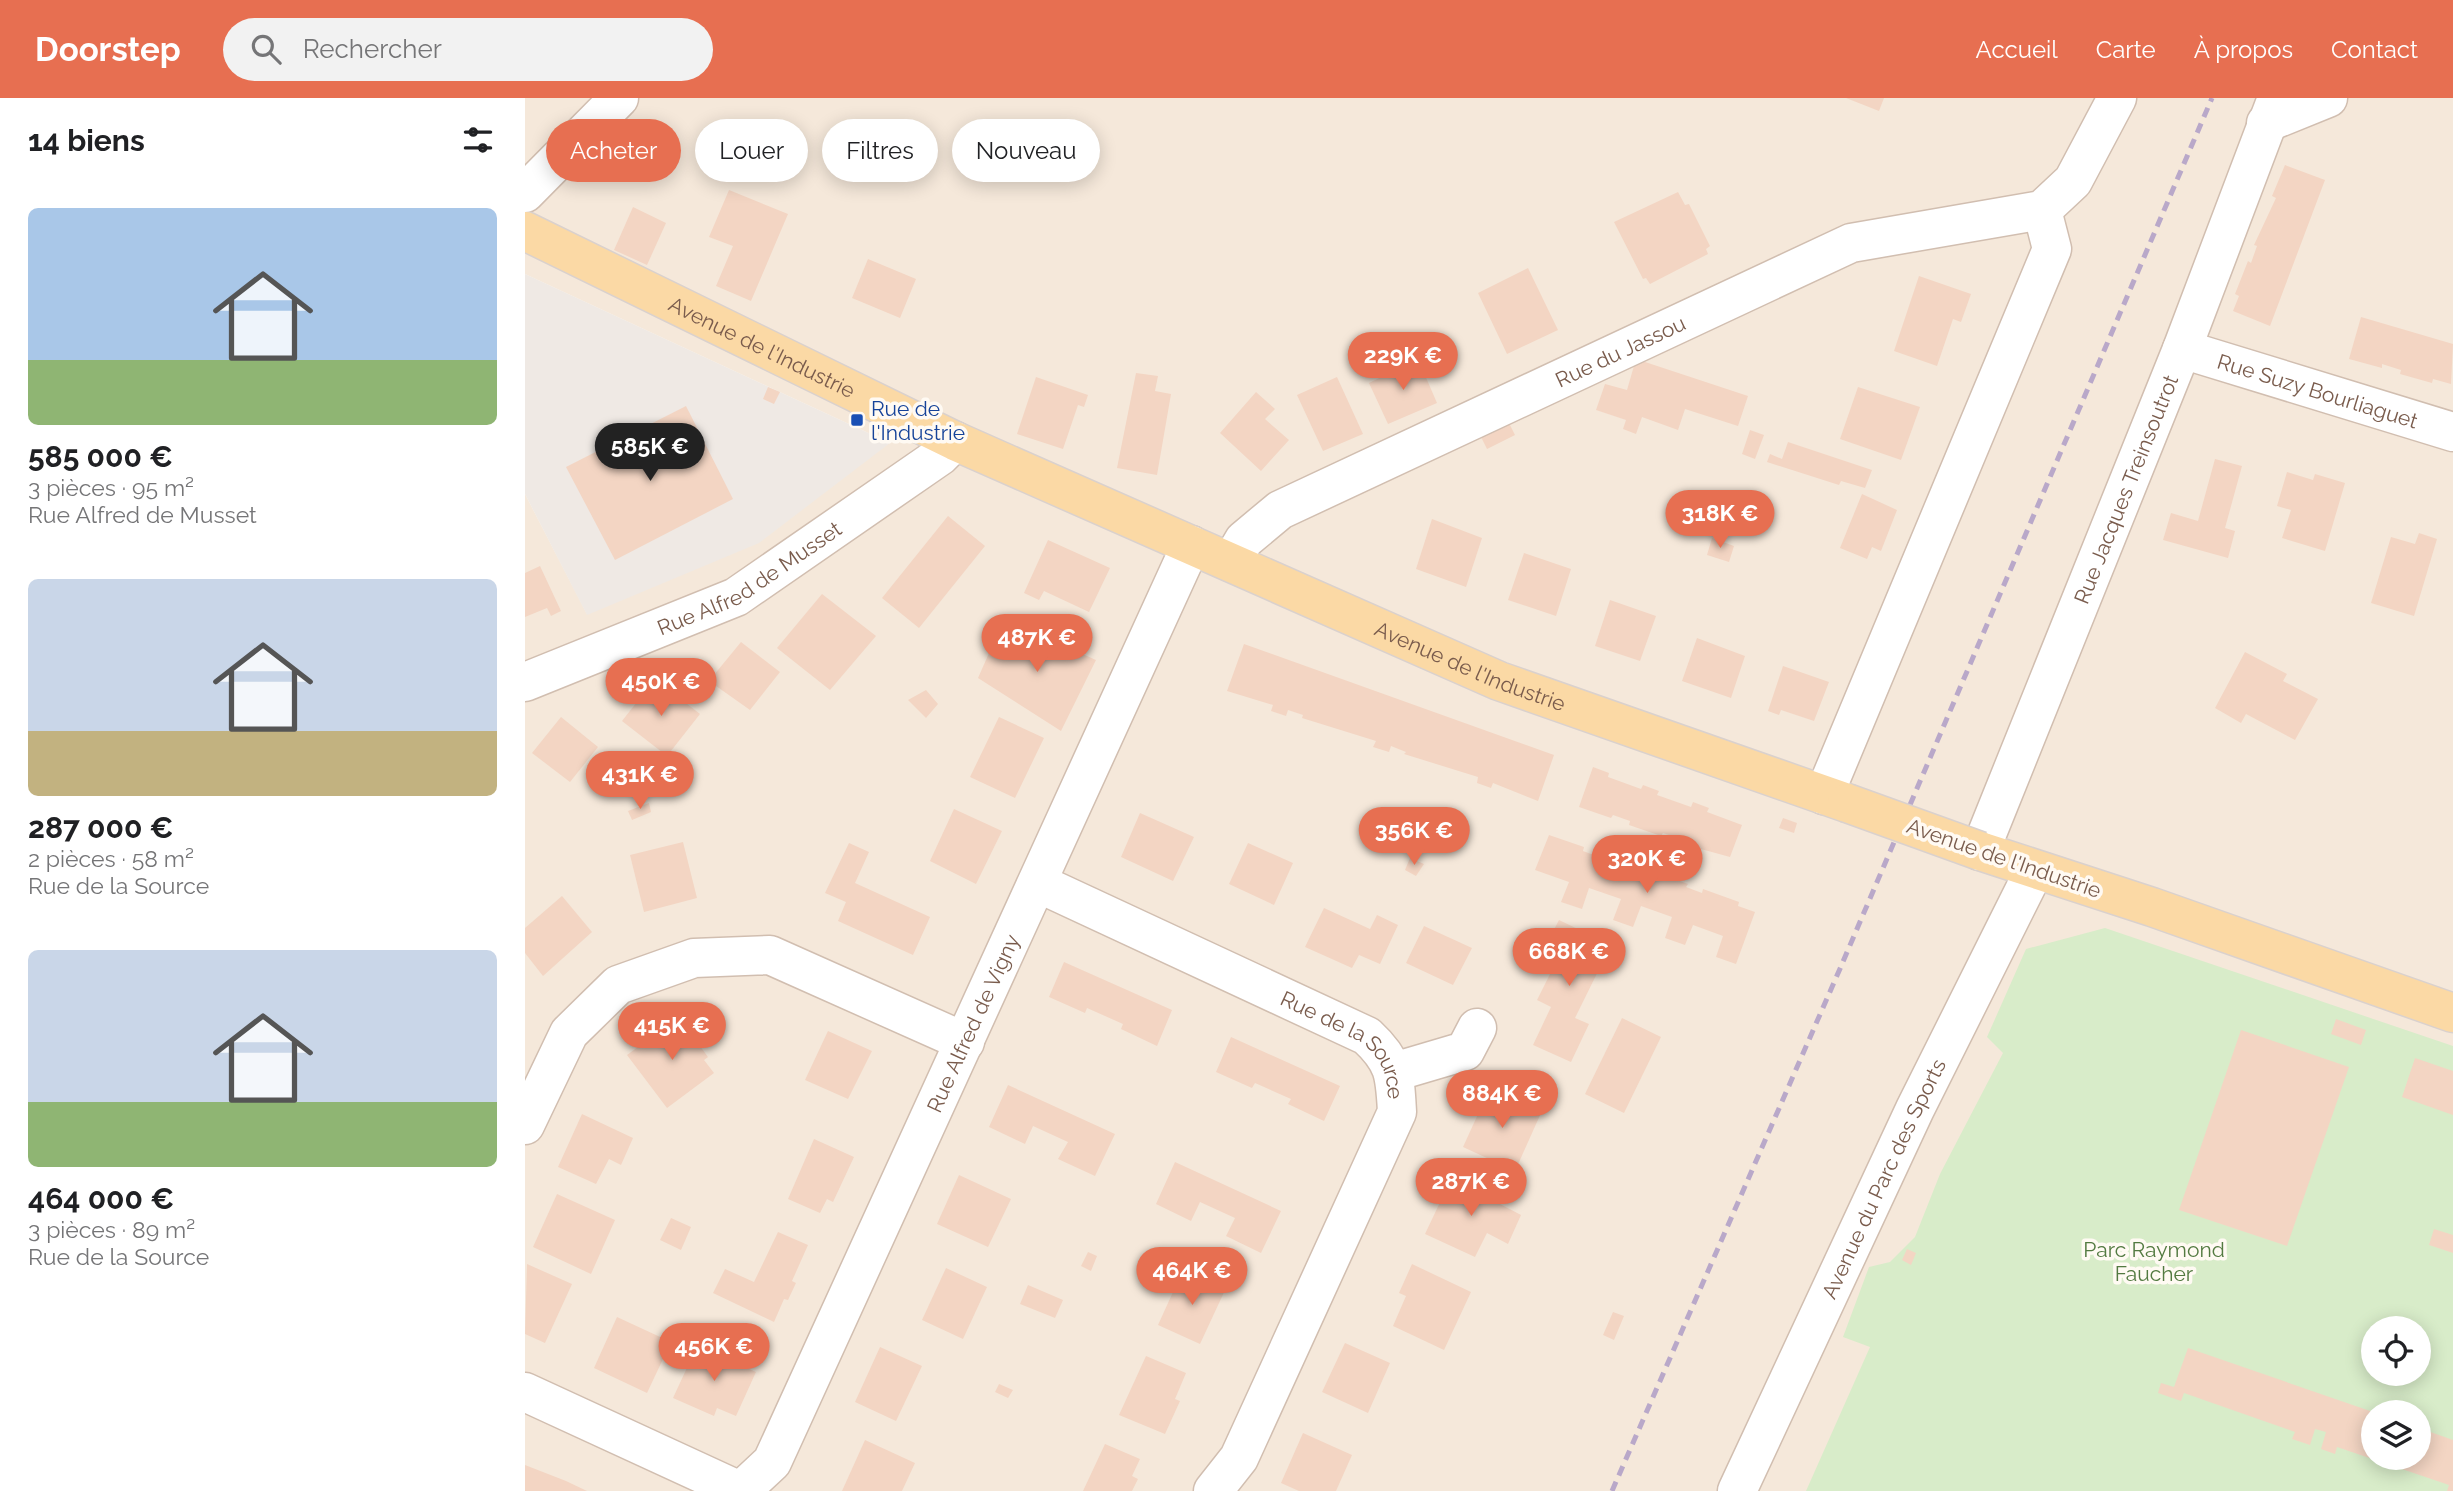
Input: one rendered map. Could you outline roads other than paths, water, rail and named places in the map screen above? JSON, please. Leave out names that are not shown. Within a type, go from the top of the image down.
[{"type":"main road","name":"Avenue de l'Industrie","points":[[525,231],[955,441],[1499,681],[2034,871],[2152,907],[2453,1013]]},
{"type":"street","points":[[525,193],[619,98]]},
{"type":"street","points":[[1836,799],[2052,248],[2042,210],[2073,181],[2117,98]]},
{"type":"street","name":"Rue Jacques Treinsoutrot","points":[[1980,851],[2182,349],[2271,111],[2328,98]]},
{"type":"street","name":"Rue du Jassou","points":[[1231,562],[1244,540],[1280,510],[1851,243],[2042,210]]},
{"type":"street","name":"Rue Suzy Bourliaguet","points":[[2182,349],[2453,432]]},
{"type":"street","name":"Rue Alfred de Musset","points":[[525,682],[736,597],[940,457],[955,441]]},
{"type":"street","name":"Rue Alfred de Vigny","points":[[741,1491],[772,1462],[1191,545]]},
{"type":"street","name":"Avenue du Parc des Sports","points":[[1737,1491],[1915,1109],[2034,871]]},
{"type":"street","name":"Rue de la Source","points":[[1038,883],[1367,1036],[1385,1052],[1394,1072],[1397,1112],[1239,1458],[1213,1491]]},
{"type":"street","points":[[525,1125],[569,1033],[618,985],[694,958],[770,955],[965,1042]]},
{"type":"street","points":[[1394,1072],[1465,1051],[1476,1028]]},
{"type":"street","points":[[525,1392],[741,1491]]},
{"type":"railway","points":[[1612,1491],[1839,971],[2212,98]]},
{"type":"place","name":"Rue de l'Industrie","points":[[857,420]]},
{"type":"park label","name":"Parc Raymond Faucher","points":[[2154,1261]]}]
